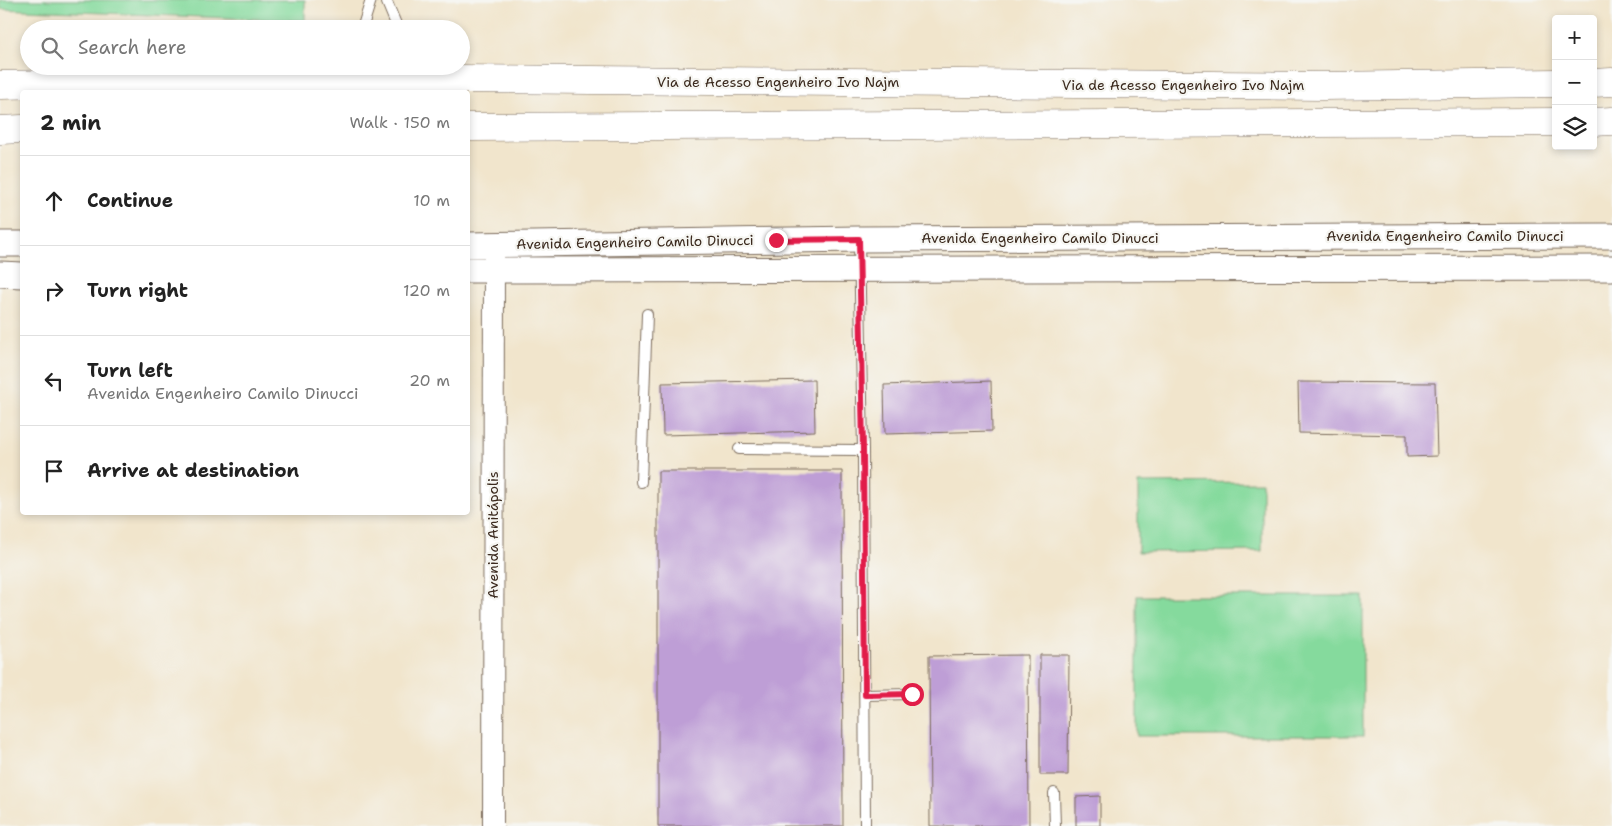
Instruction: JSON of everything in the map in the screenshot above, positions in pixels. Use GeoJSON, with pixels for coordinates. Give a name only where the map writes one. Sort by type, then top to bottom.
{"type":"FeatureCollection","features":[{"type":"Feature","properties":{"kind":"main road","name":"Via de Acesso Engenheiro Ivo Najm"},"geometry":{"type":"LineString","coordinates":[[470,74],[1314,86],[1552,83]]}},
{"type":"Feature","properties":{"kind":"main road","name":"Via de Acesso Engenheiro Ivo Najm"},"geometry":{"type":"LineString","coordinates":[[0,85],[267,75]]}},
{"type":"Feature","properties":{"kind":"main road"},"geometry":{"type":"LineString","coordinates":[[1597,83],[1612,82]]}},
{"type":"Feature","properties":{"kind":"main road"},"geometry":{"type":"LineString","coordinates":[[470,127],[1552,122]]}},
{"type":"Feature","properties":{"kind":"main road"},"geometry":{"type":"LineString","coordinates":[[1597,122],[1612,122]]}},
{"type":"Feature","properties":{"kind":"main road"},"geometry":{"type":"LineString","coordinates":[[0,130],[20,129]]}},
{"type":"Feature","properties":{"kind":"street","name":"Avenida Engenheiro Camilo Dinucci"},"geometry":{"type":"LineString","coordinates":[[470,245],[859,239],[1612,236]]}},
{"type":"Feature","properties":{"kind":"street"},"geometry":{"type":"LineString","coordinates":[[0,244],[20,244]]}},
{"type":"Feature","properties":{"kind":"street","name":"Avenida Anitápolis"},"geometry":{"type":"LineString","coordinates":[[493,826],[494,245]]}},
{"type":"Feature","properties":{"kind":"street","name":"Avenida Engenheiro Camilo Dinucci"},"geometry":{"type":"LineString","coordinates":[[470,270],[1612,268]]}},
{"type":"Feature","properties":{"kind":"street"},"geometry":{"type":"LineString","coordinates":[[0,274],[20,275]]}},
{"type":"Feature","properties":{"kind":"lane"},"geometry":{"type":"LineString","coordinates":[[365,20],[371,0]]}},
{"type":"Feature","properties":{"kind":"lane"},"geometry":{"type":"LineString","coordinates":[[386,0],[394,20]]}},
{"type":"Feature","properties":{"kind":"lane"},"geometry":{"type":"LineString","coordinates":[[859,239],[862,319],[865,826]]}},
{"type":"Feature","properties":{"kind":"lane"},"geometry":{"type":"LineString","coordinates":[[641,482],[647,314]]}},
{"type":"Feature","properties":{"kind":"lane"},"geometry":{"type":"LineString","coordinates":[[739,449],[863,450]]}},
{"type":"Feature","properties":{"kind":"lane"},"geometry":{"type":"LineString","coordinates":[[865,695],[912,694]]}},
{"type":"Feature","properties":{"kind":"lane"},"geometry":{"type":"LineString","coordinates":[[1054,793],[1055,826]]}},
{"type":"Feature","properties":{"kind":"green space"},"geometry":{"type":"Polygon","coordinates":[[[0,0],[305,0],[305,20],[280,20],[0,9],[0,0]]]}},
{"type":"Feature","properties":{"kind":"green space"},"geometry":{"type":"Polygon","coordinates":[[[1262,482],[1262,551],[1138,552],[1138,483],[1262,482]]]}},
{"type":"Feature","properties":{"kind":"green space"},"geometry":{"type":"Polygon","coordinates":[[[1137,596],[1363,596],[1363,736],[1137,736],[1137,596]]]}},
{"type":"Feature","properties":{"kind":"building"},"geometry":{"type":"Polygon","coordinates":[[[814,380],[815,431],[663,435],[662,383],[814,380]]]}},
{"type":"Feature","properties":{"kind":"building"},"geometry":{"type":"Polygon","coordinates":[[[991,381],[992,431],[885,434],[884,385],[991,381]]]}},
{"type":"Feature","properties":{"kind":"building"},"geometry":{"type":"Polygon","coordinates":[[[1298,382],[1435,383],[1437,456],[1407,457],[1407,435],[1299,433],[1298,382]]]}},
{"type":"Feature","properties":{"kind":"building"},"geometry":{"type":"Polygon","coordinates":[[[658,471],[842,471],[843,826],[658,826],[658,471]]]}},
{"type":"Feature","properties":{"kind":"building"},"geometry":{"type":"Polygon","coordinates":[[[1028,655],[1029,826],[930,826],[929,656],[1028,655]]]}},
{"type":"Feature","properties":{"kind":"building"},"geometry":{"type":"Polygon","coordinates":[[[1040,655],[1069,655],[1068,775],[1040,775],[1040,655]]]}},
{"type":"Feature","properties":{"kind":"building"},"geometry":{"type":"Polygon","coordinates":[[[1100,796],[1100,826],[1076,826],[1076,797],[1100,796]]]}},
{"type":"Feature","properties":{"kind":"route"},"geometry":{"type":"LineString","coordinates":[[776,240],[859,239],[862,319],[865,695],[912,694]]}}]}
